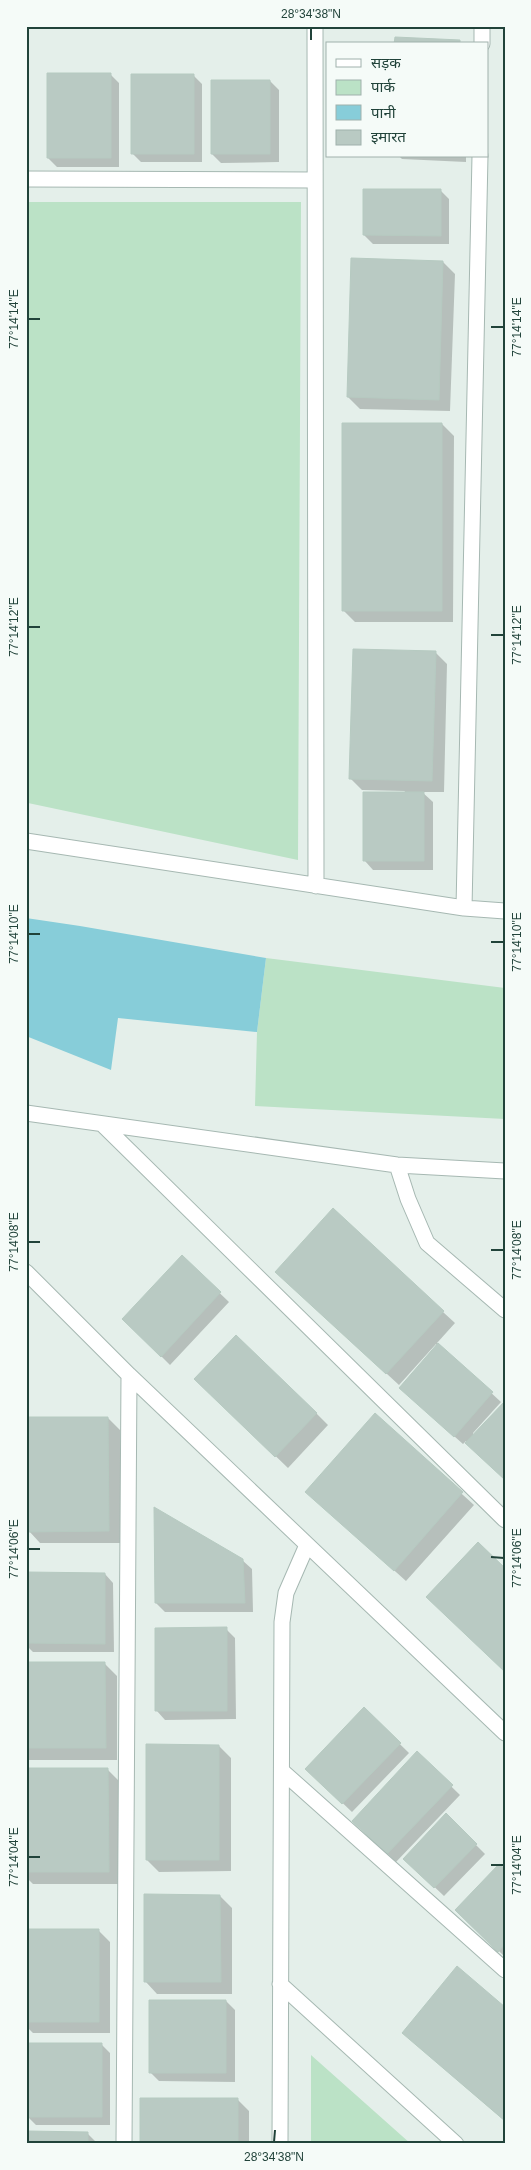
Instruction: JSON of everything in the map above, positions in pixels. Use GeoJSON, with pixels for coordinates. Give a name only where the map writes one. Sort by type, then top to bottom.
{"type":"FeatureCollection","features":[{"type":"Feature","properties":{"kind":"street"},"geometry":{"type":"LineString","coordinates":[[314,26],[316,886]]}},
{"type":"Feature","properties":{"kind":"street"},"geometry":{"type":"LineString","coordinates":[[482,26],[482,42]]}},
{"type":"Feature","properties":{"kind":"street"},"geometry":{"type":"LineString","coordinates":[[464,908],[480,158]]}},
{"type":"Feature","properties":{"kind":"street"},"geometry":{"type":"LineString","coordinates":[[26,179],[315,180]]}},
{"type":"Feature","properties":{"kind":"street"},"geometry":{"type":"LineString","coordinates":[[26,841],[464,908],[505,911]]}},
{"type":"Feature","properties":{"kind":"street"},"geometry":{"type":"LineString","coordinates":[[26,1113],[398,1165],[505,1171]]}},
{"type":"Feature","properties":{"kind":"street"},"geometry":{"type":"LineString","coordinates":[[102,1124],[505,1520]]}},
{"type":"Feature","properties":{"kind":"street"},"geometry":{"type":"LineString","coordinates":[[398,1165],[408,1199],[428,1243],[505,1310]]}},
{"type":"Feature","properties":{"kind":"street"},"geometry":{"type":"LineString","coordinates":[[26,1272],[128,1375],[505,1733]]}},
{"type":"Feature","properties":{"kind":"street"},"geometry":{"type":"LineString","coordinates":[[124,2144],[128,1375]]}},
{"type":"Feature","properties":{"kind":"street"},"geometry":{"type":"LineString","coordinates":[[280,2144],[284,1606],[286,1593],[307,1545]]}},
{"type":"Feature","properties":{"kind":"street"},"geometry":{"type":"LineString","coordinates":[[282,1771],[505,1970]]}},
{"type":"Feature","properties":{"kind":"street"},"geometry":{"type":"LineString","coordinates":[[280,1984],[456,2144]]}},
{"type":"Feature","properties":{"kind":"green space"},"geometry":{"type":"Polygon","coordinates":[[[26,202],[301,202],[298,860],[28,803],[26,202]]]}},
{"type":"Feature","properties":{"kind":"green space"},"geometry":{"type":"Polygon","coordinates":[[[266,958],[505,988],[505,1119],[255,1106],[257,1032],[266,958]]]}},
{"type":"Feature","properties":{"kind":"green space"},"geometry":{"type":"Polygon","coordinates":[[[311,2055],[411,2144],[311,2144],[311,2055]]]}},
{"type":"Feature","properties":{"kind":"water"},"geometry":{"type":"Polygon","coordinates":[[[26,918],[266,958],[257,1032],[118,1018],[111,1070],[26,1036],[26,918]]]}},
{"type":"Feature","properties":{"kind":"building"},"geometry":{"type":"Polygon","coordinates":[[[395,37],[460,40],[460,42],[394,42],[395,37]]]}},
{"type":"Feature","properties":{"kind":"building"},"geometry":{"type":"Polygon","coordinates":[[[47,73],[111,73],[111,158],[47,158],[47,73]]]}},
{"type":"Feature","properties":{"kind":"building"},"geometry":{"type":"Polygon","coordinates":[[[131,74],[194,74],[194,154],[131,154],[131,74]]]}},
{"type":"Feature","properties":{"kind":"building"},"geometry":{"type":"Polygon","coordinates":[[[211,80],[270,80],[270,154],[211,154],[211,80]]]}},
{"type":"Feature","properties":{"kind":"building"},"geometry":{"type":"Polygon","coordinates":[[[363,189],[441,189],[441,236],[363,235],[363,189]]]}},
{"type":"Feature","properties":{"kind":"building"},"geometry":{"type":"Polygon","coordinates":[[[351,258],[443,261],[439,400],[347,397],[351,258]]]}},
{"type":"Feature","properties":{"kind":"building"},"geometry":{"type":"Polygon","coordinates":[[[342,423],[442,423],[442,611],[342,611],[342,423]]]}},
{"type":"Feature","properties":{"kind":"building"},"geometry":{"type":"Polygon","coordinates":[[[353,649],[436,651],[432,781],[349,779],[353,649]]]}},
{"type":"Feature","properties":{"kind":"building"},"geometry":{"type":"Polygon","coordinates":[[[363,792],[424,792],[424,861],[363,861],[363,792]]]}},
{"type":"Feature","properties":{"kind":"building"},"geometry":{"type":"Polygon","coordinates":[[[333,1208],[444,1311],[386,1374],[275,1272],[333,1208]]]}},
{"type":"Feature","properties":{"kind":"building"},"geometry":{"type":"Polygon","coordinates":[[[182,1255],[221,1292],[161,1357],[122,1319],[182,1255]]]}},
{"type":"Feature","properties":{"kind":"building"},"geometry":{"type":"Polygon","coordinates":[[[236,1335],[317,1413],[275,1457],[194,1379],[236,1335]]]}},
{"type":"Feature","properties":{"kind":"building"},"geometry":{"type":"Polygon","coordinates":[[[438,1343],[493,1392],[454,1437],[399,1388],[438,1343]]]}},
{"type":"Feature","properties":{"kind":"building"},"geometry":{"type":"Polygon","coordinates":[[[505,1401],[505,1480],[465,1443],[505,1401]]]}},
{"type":"Feature","properties":{"kind":"building"},"geometry":{"type":"Polygon","coordinates":[[[375,1413],[463,1492],[394,1571],[305,1492],[375,1413]]]}},
{"type":"Feature","properties":{"kind":"building"},"geometry":{"type":"Polygon","coordinates":[[[27,1417],[108,1417],[109,1531],[27,1532],[27,1417]]]}},
{"type":"Feature","properties":{"kind":"building"},"geometry":{"type":"Polygon","coordinates":[[[154,1507],[243,1559],[245,1603],[155,1603],[154,1507]]]}},
{"type":"Feature","properties":{"kind":"building"},"geometry":{"type":"Polygon","coordinates":[[[478,1542],[505,1568],[505,1672],[426,1597],[478,1542]]]}},
{"type":"Feature","properties":{"kind":"building"},"geometry":{"type":"Polygon","coordinates":[[[26,1572],[105,1573],[105,1644],[26,1643],[26,1572]]]}},
{"type":"Feature","properties":{"kind":"building"},"geometry":{"type":"Polygon","coordinates":[[[227,1627],[227,1711],[155,1711],[155,1628],[227,1627]]]}},
{"type":"Feature","properties":{"kind":"building"},"geometry":{"type":"Polygon","coordinates":[[[26,1662],[105,1662],[106,1748],[26,1748],[26,1662]]]}},
{"type":"Feature","properties":{"kind":"building"},"geometry":{"type":"Polygon","coordinates":[[[364,1707],[401,1743],[342,1804],[305,1769],[364,1707]]]}},
{"type":"Feature","properties":{"kind":"building"},"geometry":{"type":"Polygon","coordinates":[[[146,1744],[219,1745],[219,1860],[146,1860],[146,1744]]]}},
{"type":"Feature","properties":{"kind":"building"},"geometry":{"type":"Polygon","coordinates":[[[417,1751],[453,1785],[387,1854],[352,1821],[417,1751]]]}},
{"type":"Feature","properties":{"kind":"building"},"geometry":{"type":"Polygon","coordinates":[[[26,1768],[108,1768],[109,1872],[26,1872],[26,1768]]]}},
{"type":"Feature","properties":{"kind":"building"},"geometry":{"type":"Polygon","coordinates":[[[446,1813],[477,1844],[434,1888],[403,1859],[446,1813]]]}},
{"type":"Feature","properties":{"kind":"building"},"geometry":{"type":"Polygon","coordinates":[[[499,1864],[505,1869],[505,1944],[498,1952],[455,1910],[499,1864]]]}},
{"type":"Feature","properties":{"kind":"building"},"geometry":{"type":"Polygon","coordinates":[[[144,1894],[220,1895],[221,1982],[144,1982],[144,1894]]]}},
{"type":"Feature","properties":{"kind":"building"},"geometry":{"type":"Polygon","coordinates":[[[26,1929],[99,1929],[99,2022],[26,2022],[26,1929]]]}},
{"type":"Feature","properties":{"kind":"building"},"geometry":{"type":"Polygon","coordinates":[[[457,1966],[505,2007],[505,2121],[402,2033],[457,1966]]]}},
{"type":"Feature","properties":{"kind":"building"},"geometry":{"type":"Polygon","coordinates":[[[149,2000],[226,2000],[226,2073],[149,2073],[149,2000]]]}},
{"type":"Feature","properties":{"kind":"building"},"geometry":{"type":"Polygon","coordinates":[[[26,2043],[102,2043],[102,2117],[26,2117],[26,2043]]]}},
{"type":"Feature","properties":{"kind":"building"},"geometry":{"type":"Polygon","coordinates":[[[140,2098],[238,2098],[238,2144],[140,2144],[140,2098]]]}},
{"type":"Feature","properties":{"kind":"building"},"geometry":{"type":"Polygon","coordinates":[[[26,2131],[88,2132],[88,2144],[26,2144],[26,2131]]]}}]}
